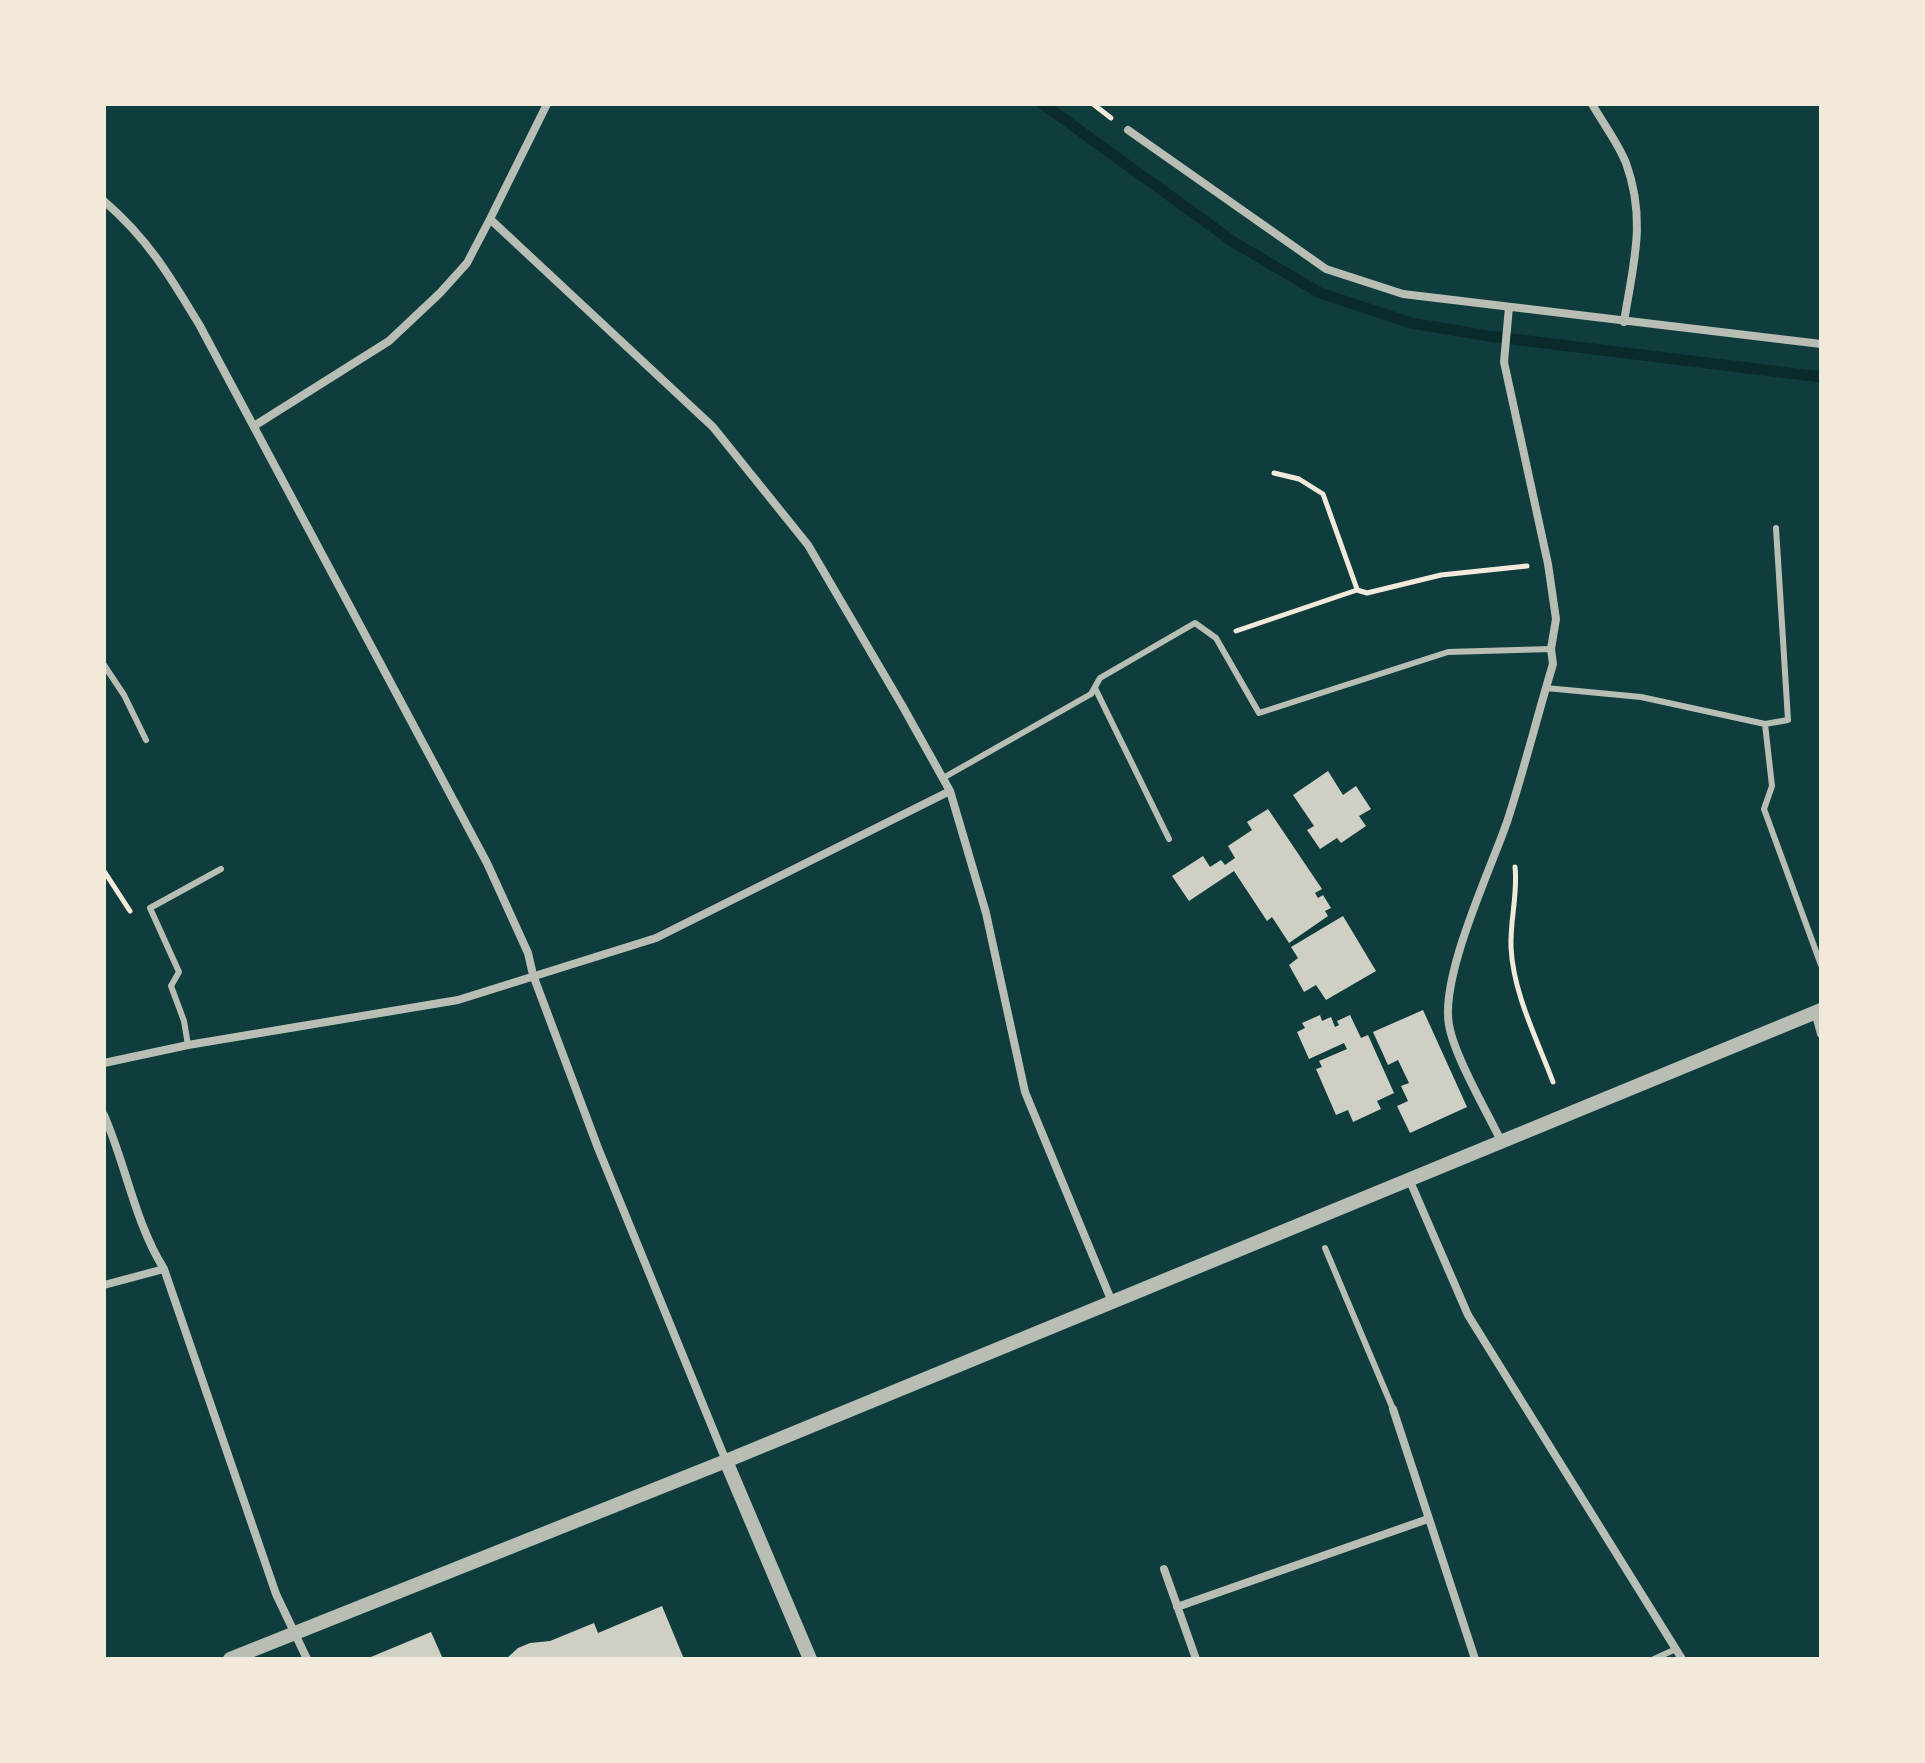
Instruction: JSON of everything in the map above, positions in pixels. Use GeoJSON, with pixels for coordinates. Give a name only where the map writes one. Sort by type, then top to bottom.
{"type":"FeatureCollection","features":[{"type":"Feature","properties":{"kind":"street"},"geometry":{"type":"LineString","coordinates":[[254,426],[389,341],[440,293],[467,263],[547,104]]}},
{"type":"Feature","properties":{"kind":"street"},"geometry":{"type":"LineString","coordinates":[[1592,104],[1625,161],[1635,196],[1639,227],[1624,322]]}},
{"type":"Feature","properties":{"kind":"street"},"geometry":{"type":"LineString","coordinates":[[1128,130],[1326,269],[1403,294],[1508,311],[1821,344]]}},
{"type":"Feature","properties":{"kind":"street"},"geometry":{"type":"LineString","coordinates":[[104,201],[135,228],[166,270],[254,426],[487,863],[528,953],[533,975],[598,1148],[810,1659]]}},
{"type":"Feature","properties":{"kind":"street"},"geometry":{"type":"LineString","coordinates":[[490,219],[723,438],[808,545],[943,778],[950,791],[986,913],[1025,1092],[1112,1302]]}},
{"type":"Feature","properties":{"kind":"street"},"geometry":{"type":"LineString","coordinates":[[1501,1141],[1456,1046],[1449,1025],[1448,1003],[1457,959],[1507,821],[1553,664],[1551,649],[1556,619],[1548,564],[1504,362],[1508,311]]}},
{"type":"Feature","properties":{"kind":"street"},"geometry":{"type":"LineString","coordinates":[[104,1063],[188,1045],[458,1000],[656,938],[950,791]]}},
{"type":"Feature","properties":{"kind":"street"},"geometry":{"type":"LineString","coordinates":[[230,1659],[726,1461],[1818,1011],[1821,1034]]}},
{"type":"Feature","properties":{"kind":"street"},"geometry":{"type":"LineString","coordinates":[[104,1115],[152,1249],[164,1269],[276,1594],[307,1659]]}},
{"type":"Feature","properties":{"kind":"street"},"geometry":{"type":"LineString","coordinates":[[1409,1179],[1468,1315],[1682,1659]]}},
{"type":"Feature","properties":{"kind":"street"},"geometry":{"type":"LineString","coordinates":[[104,1285],[164,1269]]}},
{"type":"Feature","properties":{"kind":"street"},"geometry":{"type":"LineString","coordinates":[[1393,1409],[1475,1659]]}},
{"type":"Feature","properties":{"kind":"street"},"geometry":{"type":"LineString","coordinates":[[1177,1607],[1428,1519]]}},
{"type":"Feature","properties":{"kind":"street"},"geometry":{"type":"LineString","coordinates":[[1164,1569],[1196,1659]]}},
{"type":"Feature","properties":{"kind":"lane"},"geometry":{"type":"LineString","coordinates":[[1546,688],[1641,697],[1765,724],[1788,720],[1776,528]]}},
{"type":"Feature","properties":{"kind":"lane"},"geometry":{"type":"LineString","coordinates":[[943,778],[1091,694],[1100,678],[1195,623],[1216,638],[1259,713],[1448,652],[1551,649]]}},
{"type":"Feature","properties":{"kind":"lane"},"geometry":{"type":"LineString","coordinates":[[104,665],[124,695],[146,740]]}},
{"type":"Feature","properties":{"kind":"lane"},"geometry":{"type":"LineString","coordinates":[[1094,688],[1169,839]]}},
{"type":"Feature","properties":{"kind":"lane"},"geometry":{"type":"LineString","coordinates":[[1765,724],[1772,786],[1764,809],[1821,965]]}},
{"type":"Feature","properties":{"kind":"lane"},"geometry":{"type":"LineString","coordinates":[[188,1045],[184,1021],[171,986],[179,972],[150,908],[221,869]]}},
{"type":"Feature","properties":{"kind":"lane"},"geometry":{"type":"LineString","coordinates":[[1325,1248],[1393,1409]]}},
{"type":"Feature","properties":{"kind":"lane"},"geometry":{"type":"LineString","coordinates":[[1654,1659],[1676,1649]]}},
{"type":"Feature","properties":{"kind":"path"},"geometry":{"type":"LineString","coordinates":[[1274,473],[1299,479],[1323,494],[1357,590]]}},
{"type":"Feature","properties":{"kind":"path"},"geometry":{"type":"LineString","coordinates":[[1216,638],[1357,590],[1367,593],[1441,575],[1548,564]]}},
{"type":"Feature","properties":{"kind":"path"},"geometry":{"type":"LineString","coordinates":[[1515,865],[1517,881],[1511,947],[1515,982],[1553,1082]]}},
{"type":"Feature","properties":{"kind":"building"},"geometry":{"type":"Polygon","coordinates":[[[1328,771],[1343,795],[1356,786],[1371,809],[1359,816],[1366,826],[1341,843],[1337,838],[1320,849],[1307,830],[1314,826],[1293,795],[1328,771]]]}},
{"type":"Feature","properties":{"kind":"building"},"geometry":{"type":"Polygon","coordinates":[[[1268,809],[1322,889],[1315,893],[1318,898],[1323,895],[1331,908],[1325,911],[1328,916],[1289,943],[1272,917],[1267,921],[1234,871],[1189,901],[1172,876],[1203,856],[1210,867],[1221,860],[1225,865],[1235,858],[1228,846],[1252,830],[1247,822],[1268,809]]]}},
{"type":"Feature","properties":{"kind":"building"},"geometry":{"type":"Polygon","coordinates":[[[1343,916],[1376,971],[1326,1000],[1316,985],[1304,992],[1289,965],[1298,958],[1291,947],[1343,916]]]}},
{"type":"Feature","properties":{"kind":"building"},"geometry":{"type":"Polygon","coordinates":[[[1423,1010],[1467,1107],[1410,1133],[1397,1106],[1408,1101],[1401,1086],[1409,1083],[1398,1060],[1388,1065],[1373,1032],[1423,1010]]]}},
{"type":"Feature","properties":{"kind":"building"},"geometry":{"type":"Polygon","coordinates":[[[1320,1015],[1322,1021],[1331,1017],[1335,1027],[1339,1025],[1337,1021],[1350,1015],[1361,1038],[1368,1035],[1394,1093],[1377,1101],[1381,1109],[1353,1122],[1348,1110],[1336,1115],[1316,1069],[1322,1067],[1319,1061],[1347,1049],[1344,1043],[1309,1059],[1297,1032],[1305,1028],[1302,1023],[1320,1015]]]}},
{"type":"Feature","properties":{"kind":"building"},"geometry":{"type":"Polygon","coordinates":[[[662,1606],[684,1659],[506,1659],[518,1648],[530,1643],[550,1641],[594,1623],[598,1633],[662,1606]]]}},
{"type":"Feature","properties":{"kind":"building"},"geometry":{"type":"Polygon","coordinates":[[[431,1632],[443,1659],[366,1659],[431,1632]]]}},
{"type":"Feature","properties":{"kind":"waterway"},"geometry":{"type":"LineString","coordinates":[[1043,104],[1235,243],[1320,293],[1411,323],[1488,336],[1821,377]]}}]}
